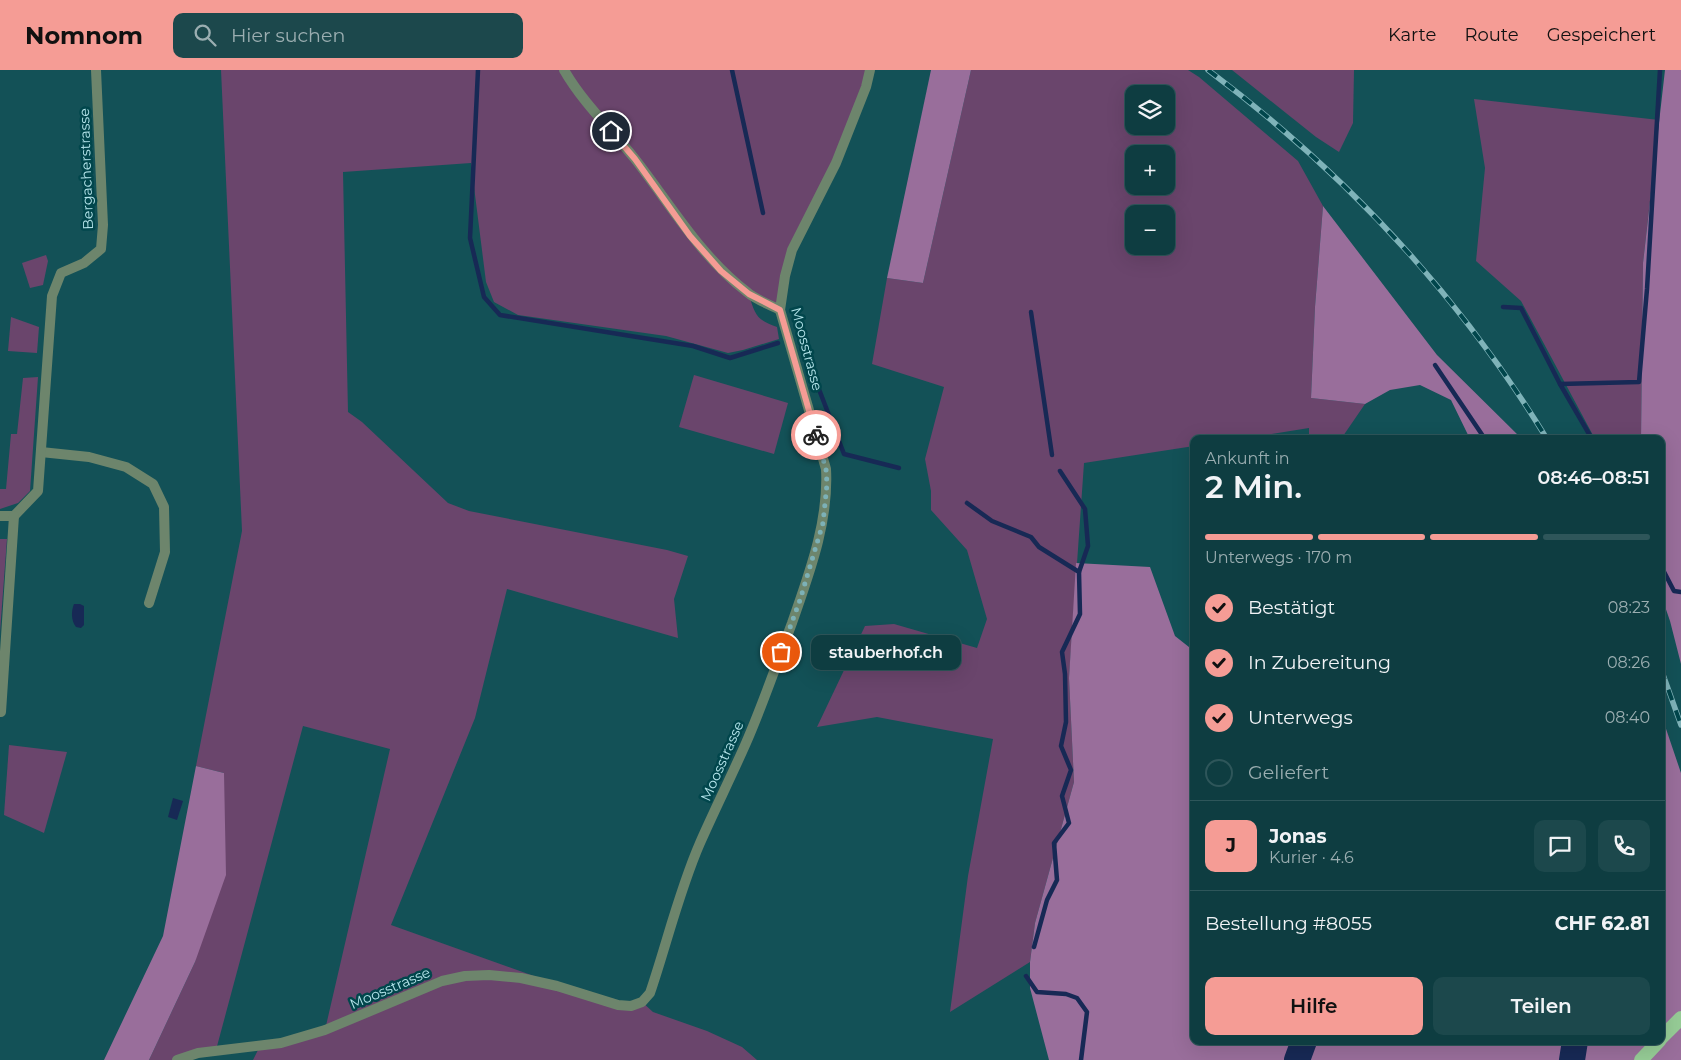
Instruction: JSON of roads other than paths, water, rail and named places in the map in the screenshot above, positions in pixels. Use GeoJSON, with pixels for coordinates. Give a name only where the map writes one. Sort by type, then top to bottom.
{"type":"FeatureCollection","features":[{"type":"Feature","properties":{"kind":"highway"},"geometry":{"type":"LineString","coordinates":[[1665,1034],[1681,1018]]}},
{"type":"Feature","properties":{"kind":"highway"},"geometry":{"type":"LineString","coordinates":[[1641,1060],[1655,1045]]}},
{"type":"Feature","properties":{"kind":"street","name":"Bergacherstrasse"},"geometry":{"type":"LineString","coordinates":[[14,516],[38,492],[52,296],[61,273],[84,263],[101,249],[104,225],[96,70]]}},
{"type":"Feature","properties":{"kind":"street"},"geometry":{"type":"LineString","coordinates":[[564,70],[575,88],[635,159],[690,236],[721,271],[749,294],[780,310]]}},
{"type":"Feature","properties":{"kind":"street","name":"Moosstrasse"},"geometry":{"type":"LineString","coordinates":[[177,1060],[198,1052],[281,1043],[325,1030],[442,980],[465,976],[489,975],[522,978],[557,986],[618,1005],[631,1006],[642,1002],[650,993],[687,875],[762,704],[800,600],[823,523],[827,484],[826,469],[780,310],[785,276],[792,250],[836,164],[866,87],[870,70]]}},
{"type":"Feature","properties":{"kind":"street"},"geometry":{"type":"LineString","coordinates":[[41,452],[90,457],[126,467],[153,484],[164,507],[165,552],[149,603]]}},
{"type":"Feature","properties":{"kind":"street"},"geometry":{"type":"LineString","coordinates":[[0,516],[14,516],[1,712]]}},
{"type":"Feature","properties":{"kind":"water"},"geometry":{"type":"Polygon","coordinates":[[[74,604],[84,606],[84,625],[81,628],[76,627],[72,619],[74,604]]]}},
{"type":"Feature","properties":{"kind":"water"},"geometry":{"type":"Polygon","coordinates":[[[173,798],[183,801],[177,820],[168,817],[173,798]]]}},
{"type":"Feature","properties":{"kind":"waterway"},"geometry":{"type":"LineString","coordinates":[[478,70],[470,238],[484,297],[500,315],[693,346],[730,358],[778,343]]}},
{"type":"Feature","properties":{"kind":"waterway"},"geometry":{"type":"LineString","coordinates":[[732,70],[763,213]]}},
{"type":"Feature","properties":{"kind":"waterway"},"geometry":{"type":"LineString","coordinates":[[1560,384],[1639,382],[1647,289],[1660,70]]}},
{"type":"Feature","properties":{"kind":"waterway"},"geometry":{"type":"LineString","coordinates":[[1503,307],[1521,308],[1560,384],[1590,435]]}},
{"type":"Feature","properties":{"kind":"waterway"},"geometry":{"type":"LineString","coordinates":[[1031,312],[1052,455]]}},
{"type":"Feature","properties":{"kind":"waterway"},"geometry":{"type":"LineString","coordinates":[[803,348],[844,454],[899,468]]}},
{"type":"Feature","properties":{"kind":"waterway"},"geometry":{"type":"LineString","coordinates":[[1435,365],[1482,435]]}},
{"type":"Feature","properties":{"kind":"waterway"},"geometry":{"type":"LineString","coordinates":[[1060,471],[1085,509],[1088,546],[1079,572]]}},
{"type":"Feature","properties":{"kind":"waterway"},"geometry":{"type":"LineString","coordinates":[[967,503],[992,521],[1031,537],[1039,547],[1079,572],[1080,614],[1062,652],[1065,674],[1066,722],[1061,746],[1071,770],[1062,796],[1069,823],[1054,843],[1057,880],[1047,900],[1034,947]]}},
{"type":"Feature","properties":{"kind":"waterway"},"geometry":{"type":"LineString","coordinates":[[1665,574],[1674,591],[1681,592]]}},
{"type":"Feature","properties":{"kind":"waterway"},"geometry":{"type":"LineString","coordinates":[[1026,976],[1037,992],[1066,994],[1077,998],[1087,1012],[1081,1060]]}},
{"type":"Feature","properties":{"kind":"waterway"},"geometry":{"type":"LineString","coordinates":[[1297,1060],[1303,1045]]}},
{"type":"Feature","properties":{"kind":"waterway"},"geometry":{"type":"LineString","coordinates":[[1572,1060],[1574,1045]]}},
{"type":"Feature","properties":{"kind":"railway"},"geometry":{"type":"LineString","coordinates":[[1208,70],[1306,150],[1395,238],[1476,335],[1513,386],[1544,435]]}},
{"type":"Feature","properties":{"kind":"railway"},"geometry":{"type":"LineString","coordinates":[[1665,680],[1681,725]]}},
{"type":"Feature","properties":{"kind":"place","name":"stauberhof.ch"},"geometry":{"type":"Point","coordinates":[781,652]}}]}
